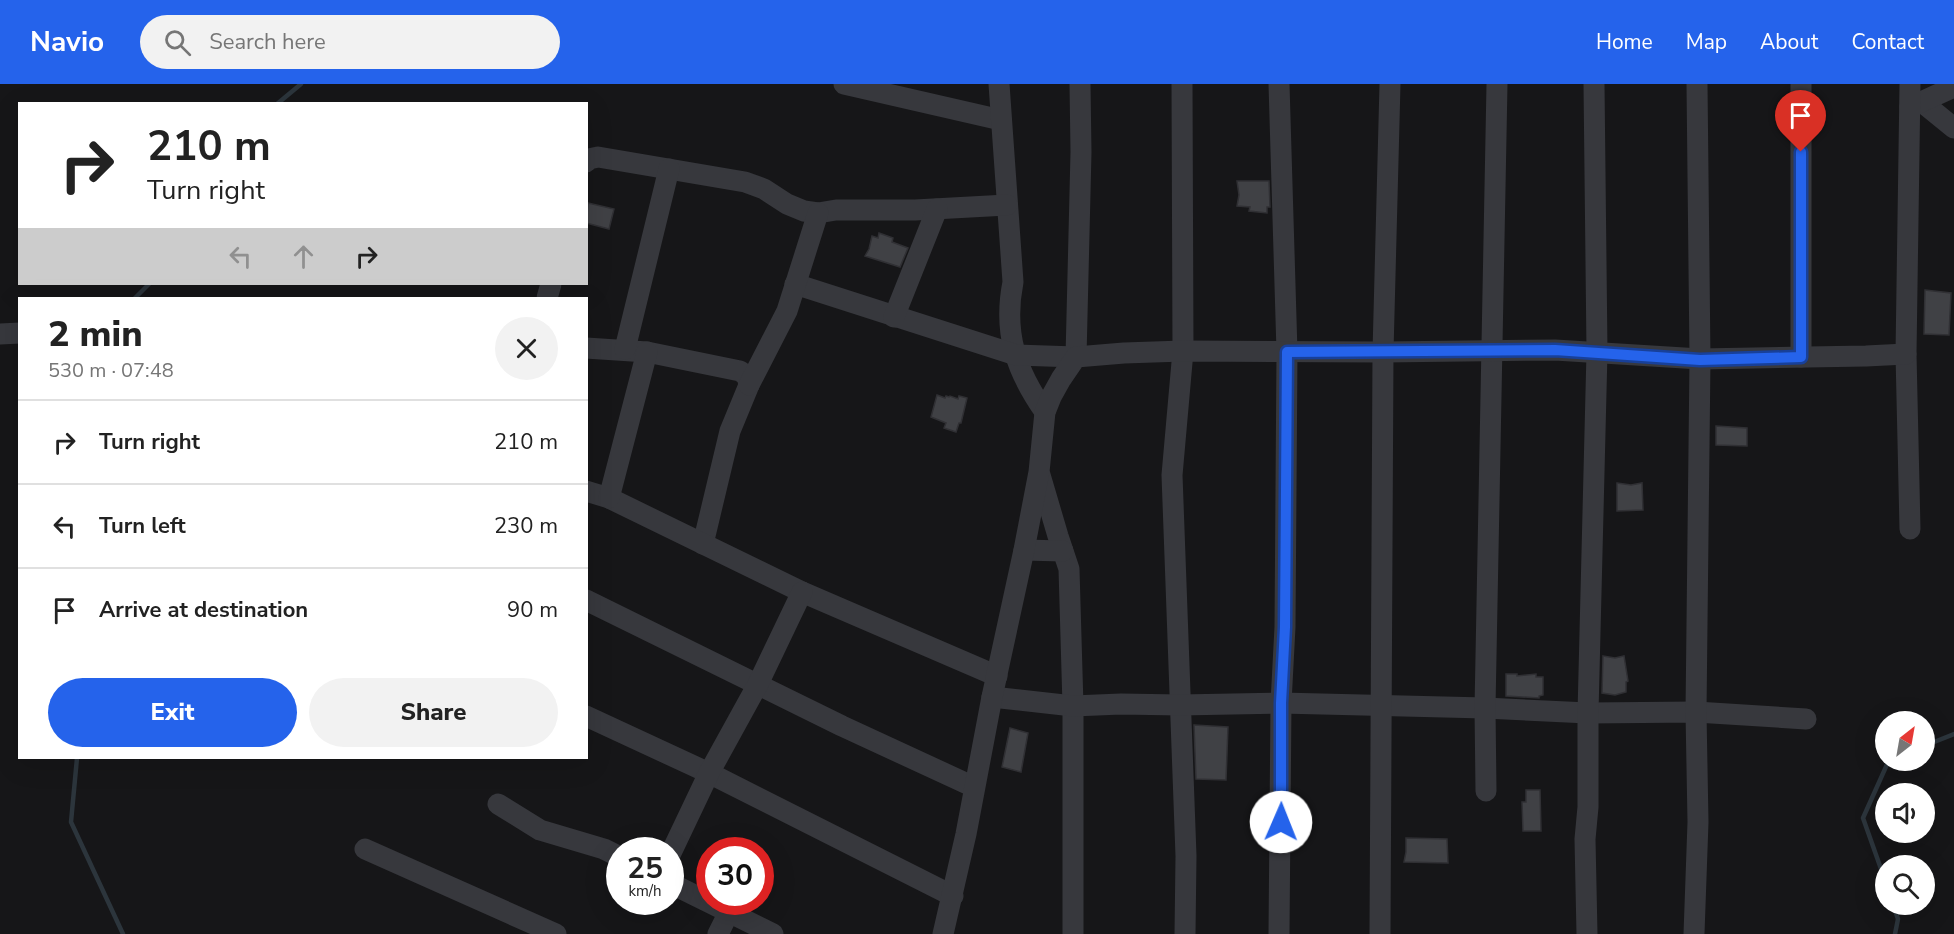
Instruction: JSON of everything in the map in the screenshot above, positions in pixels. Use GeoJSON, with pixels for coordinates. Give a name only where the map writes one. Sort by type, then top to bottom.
{"type":"FeatureCollection","features":[{"type":"Feature","properties":{"kind":"street"},"geometry":{"type":"LineString","coordinates":[[844,84],[1000,120]]}},
{"type":"Feature","properties":{"kind":"street"},"geometry":{"type":"LineString","coordinates":[[999,84],[1013,282],[1009,320],[1016,355],[1029,390],[1045,412]]}},
{"type":"Feature","properties":{"kind":"street"},"geometry":{"type":"LineString","coordinates":[[943,934],[953,896],[992,696],[1024,550],[1039,472],[1045,412],[1061,379],[1076,357],[1081,152],[1080,84]]}},
{"type":"Feature","properties":{"kind":"street"},"geometry":{"type":"LineString","coordinates":[[1182,84],[1183,351],[1172,475],[1186,856],[1185,934]]}},
{"type":"Feature","properties":{"kind":"street"},"geometry":{"type":"LineString","coordinates":[[1279,84],[1287,352],[1280,934]]}},
{"type":"Feature","properties":{"kind":"street"},"geometry":{"type":"LineString","coordinates":[[1380,934],[1383,352],[1390,84]]}},
{"type":"Feature","properties":{"kind":"street"},"geometry":{"type":"LineString","coordinates":[[1486,791],[1485,708],[1497,84]]}},
{"type":"Feature","properties":{"kind":"street"},"geometry":{"type":"LineString","coordinates":[[1587,934],[1585,839],[1588,807],[1596,352],[1594,84]]}},
{"type":"Feature","properties":{"kind":"street"},"geometry":{"type":"LineString","coordinates":[[1694,934],[1698,822],[1696,712],[1700,360],[1697,84]]}},
{"type":"Feature","properties":{"kind":"street"},"geometry":{"type":"LineString","coordinates":[[1801,84],[1801,357]]}},
{"type":"Feature","properties":{"kind":"street"},"geometry":{"type":"LineString","coordinates":[[1910,84],[1916,105],[1905,309],[1910,529]]}},
{"type":"Feature","properties":{"kind":"street"},"geometry":{"type":"LineString","coordinates":[[1916,105],[1954,87]]}},
{"type":"Feature","properties":{"kind":"street"},"geometry":{"type":"LineString","coordinates":[[1916,105],[1954,128]]}},
{"type":"Feature","properties":{"kind":"street"},"geometry":{"type":"LineString","coordinates":[[588,160],[598,157],[745,182],[764,189],[787,204],[804,211],[818,213],[836,210],[937,209],[1007,205]]}},
{"type":"Feature","properties":{"kind":"street"},"geometry":{"type":"LineString","coordinates":[[625,350],[669,169]]}},
{"type":"Feature","properties":{"kind":"street"},"geometry":{"type":"LineString","coordinates":[[894,317],[937,209]]}},
{"type":"Feature","properties":{"kind":"street"},"geometry":{"type":"LineString","coordinates":[[703,544],[730,431],[749,385],[787,310],[818,213]]}},
{"type":"Feature","properties":{"kind":"street"},"geometry":{"type":"LineString","coordinates":[[795,284],[1016,355],[1076,357],[1183,351],[1555,350],[1700,360],[1906,354]]}},
{"type":"Feature","properties":{"kind":"street"},"geometry":{"type":"LineString","coordinates":[[0,334],[18,333]]}},
{"type":"Feature","properties":{"kind":"street"},"geometry":{"type":"LineString","coordinates":[[588,348],[647,352],[740,371],[747,376],[749,385]]}},
{"type":"Feature","properties":{"kind":"street"},"geometry":{"type":"LineString","coordinates":[[609,498],[647,352]]}},
{"type":"Feature","properties":{"kind":"street"},"geometry":{"type":"LineString","coordinates":[[1039,472],[1069,569],[1073,706],[1073,934]]}},
{"type":"Feature","properties":{"kind":"street"},"geometry":{"type":"LineString","coordinates":[[588,492],[609,498],[802,592],[997,676]]}},
{"type":"Feature","properties":{"kind":"street"},"geometry":{"type":"LineString","coordinates":[[1024,550],[1063,551]]}},
{"type":"Feature","properties":{"kind":"street"},"geometry":{"type":"LineString","coordinates":[[679,837],[709,773],[758,684],[802,592]]}},
{"type":"Feature","properties":{"kind":"street"},"geometry":{"type":"LineString","coordinates":[[588,601],[974,787]]}},
{"type":"Feature","properties":{"kind":"street"},"geometry":{"type":"LineString","coordinates":[[992,696],[1073,706],[1281,703],[1588,713],[1696,712],[1806,718]]}},
{"type":"Feature","properties":{"kind":"street"},"geometry":{"type":"LineString","coordinates":[[588,717],[709,773],[953,896]]}},
{"type":"Feature","properties":{"kind":"street"},"geometry":{"type":"LineString","coordinates":[[498,804],[540,830],[606,850]]}},
{"type":"Feature","properties":{"kind":"street"},"geometry":{"type":"LineString","coordinates":[[365,849],[556,934]]}},
{"type":"Feature","properties":{"kind":"street"},"geometry":{"type":"LineString","coordinates":[[718,934],[728,915]]}},
{"type":"Feature","properties":{"kind":"street"},"geometry":{"type":"LineString","coordinates":[[735,915],[773,934]]}},
{"type":"Feature","properties":{"kind":"building"},"geometry":{"type":"Polygon","coordinates":[[[1237,181],[1269,181],[1270,207],[1267,207],[1267,213],[1249,211],[1250,207],[1237,206],[1239,195],[1237,181]]]}},
{"type":"Feature","properties":{"kind":"building"},"geometry":{"type":"Polygon","coordinates":[[[588,203],[614,209],[609,229],[588,224],[588,203]]]}},
{"type":"Feature","properties":{"kind":"building"},"geometry":{"type":"Polygon","coordinates":[[[879,233],[893,238],[892,242],[908,248],[900,267],[865,256],[872,236],[878,238],[879,233]]]}},
{"type":"Feature","properties":{"kind":"building"},"geometry":{"type":"Polygon","coordinates":[[[1925,290],[1951,293],[1949,335],[1924,334],[1925,290]]]}},
{"type":"Feature","properties":{"kind":"building"},"geometry":{"type":"Polygon","coordinates":[[[937,395],[945,398],[950,396],[958,399],[959,396],[967,398],[961,423],[956,432],[944,428],[946,423],[931,417],[937,395]]]}},
{"type":"Feature","properties":{"kind":"building"},"geometry":{"type":"Polygon","coordinates":[[[1716,426],[1747,428],[1747,446],[1716,445],[1716,426]]]}},
{"type":"Feature","properties":{"kind":"building"},"geometry":{"type":"Polygon","coordinates":[[[1617,483],[1631,485],[1642,483],[1643,510],[1617,511],[1617,483]]]}},
{"type":"Feature","properties":{"kind":"building"},"geometry":{"type":"Polygon","coordinates":[[[1603,656],[1615,658],[1624,656],[1628,681],[1626,692],[1615,695],[1602,693],[1603,656]]]}},
{"type":"Feature","properties":{"kind":"building"},"geometry":{"type":"Polygon","coordinates":[[[1506,674],[1517,674],[1517,676],[1536,674],[1536,677],[1543,677],[1543,695],[1539,698],[1506,696],[1506,674]]]}},
{"type":"Feature","properties":{"kind":"building"},"geometry":{"type":"Polygon","coordinates":[[[1194,725],[1228,727],[1226,780],[1196,779],[1194,725]]]}},
{"type":"Feature","properties":{"kind":"building"},"geometry":{"type":"Polygon","coordinates":[[[1010,728],[1028,733],[1021,772],[1002,767],[1010,728]]]}},
{"type":"Feature","properties":{"kind":"building"},"geometry":{"type":"Polygon","coordinates":[[[1526,790],[1540,790],[1541,831],[1523,831],[1522,802],[1526,802],[1526,790]]]}},
{"type":"Feature","properties":{"kind":"building"},"geometry":{"type":"Polygon","coordinates":[[[1406,838],[1447,839],[1448,863],[1404,862],[1406,838]]]}},
{"type":"Feature","properties":{"kind":"waterway"},"geometry":{"type":"LineString","coordinates":[[279,102],[301,84]]}},
{"type":"Feature","properties":{"kind":"waterway"},"geometry":{"type":"LineString","coordinates":[[136,297],[148,285]]}},
{"type":"Feature","properties":{"kind":"waterway"},"geometry":{"type":"LineString","coordinates":[[1935,742],[1954,734]]}},
{"type":"Feature","properties":{"kind":"waterway"},"geometry":{"type":"LineString","coordinates":[[77,759],[71,822],[123,934]]}},
{"type":"Feature","properties":{"kind":"waterway"},"geometry":{"type":"LineString","coordinates":[[1876,855],[1863,818],[1884,771]]}},
{"type":"Feature","properties":{"kind":"waterway"},"geometry":{"type":"LineString","coordinates":[[1895,934],[1897,915]]}},
{"type":"Feature","properties":{"kind":"route"},"geometry":{"type":"LineString","coordinates":[[1281,822],[1287,352],[1555,350],[1700,360],[1801,357],[1801,152]]}}]}
